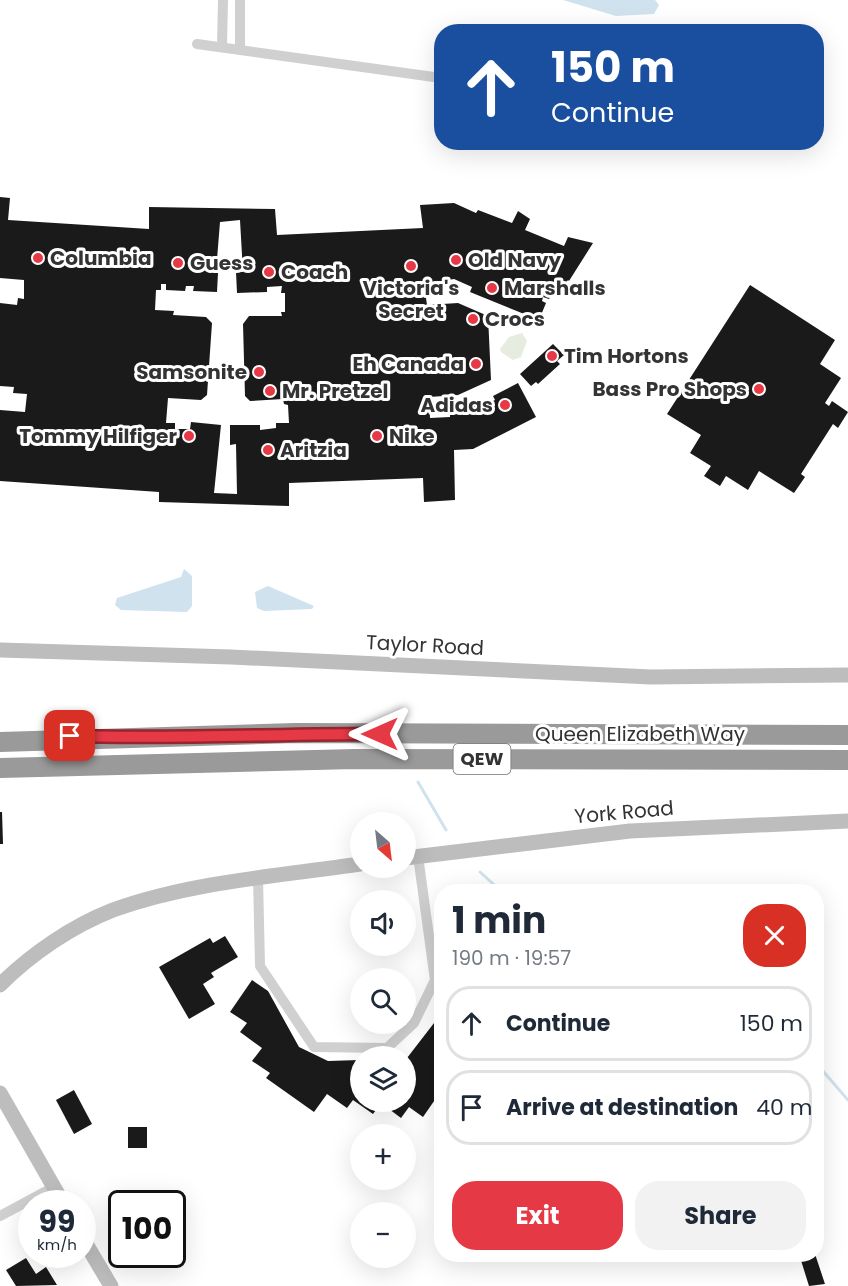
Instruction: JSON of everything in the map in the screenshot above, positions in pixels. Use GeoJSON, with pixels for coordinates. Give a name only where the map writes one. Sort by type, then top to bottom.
{"type":"FeatureCollection","features":[{"type":"Feature","properties":{"kind":"highway","name":"Queen Elizabeth Way"},"geometry":{"type":"LineString","coordinates":[[0,742],[295,733],[848,735]]}},
{"type":"Feature","properties":{"kind":"highway"},"geometry":{"type":"LineString","coordinates":[[0,734],[139,738]]}},
{"type":"Feature","properties":{"kind":"highway","name":"Queen Elizabeth Way"},"geometry":{"type":"LineString","coordinates":[[0,770],[116,764],[356,759],[848,760]]}},
{"type":"Feature","properties":{"kind":"main road","name":"Taylor Road"},"geometry":{"type":"LineString","coordinates":[[0,650],[231,657],[651,677],[848,675]]}},
{"type":"Feature","properties":{"kind":"main road","name":"York Road"},"geometry":{"type":"LineString","coordinates":[[416,857],[630,831],[848,821]]}},
{"type":"Feature","properties":{"kind":"main road"},"geometry":{"type":"LineString","coordinates":[[0,986],[16,969],[56,939],[112,910],[182,891],[350,865]]}},
{"type":"Feature","properties":{"kind":"main road"},"geometry":{"type":"LineString","coordinates":[[0,1093],[56,1190]]}},
{"type":"Feature","properties":{"kind":"main road"},"geometry":{"type":"LineString","coordinates":[[96,1260],[111,1286]]}},
{"type":"Feature","properties":{"kind":"street"},"geometry":{"type":"LineString","coordinates":[[222,47],[223,0]]}},
{"type":"Feature","properties":{"kind":"street"},"geometry":{"type":"LineString","coordinates":[[240,0],[240,49]]}},
{"type":"Feature","properties":{"kind":"street"},"geometry":{"type":"LineString","coordinates":[[197,44],[434,77]]}},
{"type":"Feature","properties":{"kind":"street"},"geometry":{"type":"LineString","coordinates":[[258,878],[260,966],[314,1047],[387,1048],[414,1023],[434,982]]}},
{"type":"Feature","properties":{"kind":"street"},"geometry":{"type":"LineString","coordinates":[[416,878],[434,975]]}},
{"type":"Feature","properties":{"kind":"street"},"geometry":{"type":"LineString","coordinates":[[0,1216],[54,1187]]}},
{"type":"Feature","properties":{"kind":"shaded area"},"geometry":{"type":"Polygon","coordinates":[[[522,333],[527,341],[521,357],[513,360],[500,349],[509,337],[522,333]]]}},
{"type":"Feature","properties":{"kind":"water"},"geometry":{"type":"Polygon","coordinates":[[[563,0],[655,0],[659,5],[654,14],[616,16],[563,0]]]}},
{"type":"Feature","properties":{"kind":"water"},"geometry":{"type":"Polygon","coordinates":[[[184,569],[192,576],[192,606],[187,612],[121,610],[115,605],[117,598],[181,577],[184,569]]]}},
{"type":"Feature","properties":{"kind":"water"},"geometry":{"type":"Polygon","coordinates":[[[268,586],[314,606],[312,609],[264,611],[257,608],[255,592],[268,586]]]}},
{"type":"Feature","properties":{"kind":"building"},"geometry":{"type":"Polygon","coordinates":[[[0,197],[10,198],[8,220],[149,229],[149,207],[275,209],[277,235],[423,228],[420,205],[454,203],[476,213],[478,210],[512,223],[518,211],[530,219],[525,230],[564,246],[568,237],[593,243],[569,281],[562,283],[549,299],[543,297],[542,301],[546,303],[539,320],[470,292],[472,287],[454,279],[424,284],[427,305],[458,303],[488,316],[491,380],[458,395],[429,397],[430,418],[450,417],[450,412],[459,412],[478,403],[480,408],[495,400],[493,396],[518,383],[536,417],[473,449],[454,450],[455,500],[424,502],[423,478],[289,483],[289,506],[159,502],[159,492],[0,481],[0,410],[25,412],[27,394],[13,393],[14,387],[0,386],[0,303],[17,305],[18,298],[24,299],[24,280],[0,278],[0,197]],[[240,220],[220,222],[216,272],[218,273],[217,292],[193,291],[194,286],[186,286],[185,291],[166,290],[166,284],[161,284],[161,290],[156,290],[155,310],[174,311],[173,315],[206,317],[212,323],[207,395],[201,400],[168,398],[166,423],[175,423],[175,429],[190,429],[191,422],[221,425],[214,493],[237,494],[236,444],[230,445],[230,425],[260,425],[260,430],[276,428],[276,423],[289,423],[288,405],[284,404],[283,399],[250,401],[245,396],[243,324],[249,316],[282,316],[281,312],[285,312],[285,293],[281,293],[282,286],[267,287],[267,292],[237,293],[236,272],[243,272],[240,220]]]}},
{"type":"Feature","properties":{"kind":"building","name":"Bass Pro Shops"},"geometry":{"type":"Polygon","coordinates":[[[750,285],[835,340],[820,364],[841,378],[825,403],[829,406],[832,401],[848,412],[838,428],[833,424],[801,474],[805,477],[794,493],[759,471],[748,490],[726,476],[720,486],[704,476],[711,466],[690,453],[701,435],[667,414],[750,285]]]}},
{"type":"Feature","properties":{"kind":"building"},"geometry":{"type":"Polygon","coordinates":[[[553,344],[564,355],[557,361],[560,364],[538,384],[536,382],[531,386],[520,374],[553,344]]]}},
{"type":"Feature","properties":{"kind":"building"},"geometry":{"type":"Polygon","coordinates":[[[0,812],[2,812],[3,844],[0,844],[0,812]]]}},
{"type":"Feature","properties":{"kind":"building"},"geometry":{"type":"Polygon","coordinates":[[[225,936],[238,957],[211,973],[214,977],[203,984],[215,1004],[189,1019],[159,967],[210,938],[213,943],[225,936]]]}},
{"type":"Feature","properties":{"kind":"building"},"geometry":{"type":"Polygon","coordinates":[[[252,980],[268,991],[299,1047],[328,1061],[350,1060],[350,1104],[347,1108],[327,1094],[314,1112],[266,1078],[270,1073],[252,1061],[262,1048],[240,1032],[247,1023],[230,1012],[252,980]]]}},
{"type":"Feature","properties":{"kind":"building"},"geometry":{"type":"Polygon","coordinates":[[[434,1023],[434,1101],[423,1117],[416,1112],[416,1046],[434,1023]]]}},
{"type":"Feature","properties":{"kind":"building"},"geometry":{"type":"Polygon","coordinates":[[[74,1090],[92,1124],[74,1134],[56,1100],[74,1090]]]}},
{"type":"Feature","properties":{"kind":"building"},"geometry":{"type":"Polygon","coordinates":[[[393,1112],[405,1112],[401,1118],[393,1112]]]}},
{"type":"Feature","properties":{"kind":"building"},"geometry":{"type":"Polygon","coordinates":[[[128,1127],[147,1127],[147,1148],[128,1148],[128,1127]]]}},
{"type":"Feature","properties":{"kind":"building"},"geometry":{"type":"Polygon","coordinates":[[[802,1262],[818,1262],[825,1284],[809,1286],[802,1262]]]}},
{"type":"Feature","properties":{"kind":"building"},"geometry":{"type":"Polygon","coordinates":[[[18,1263],[18,1268],[32,1268],[36,1274],[47,1268],[57,1285],[16,1286],[6,1270],[18,1263]]]}},
{"type":"Feature","properties":{"kind":"waterway"},"geometry":{"type":"LineString","coordinates":[[418,782],[446,830]]}},
{"type":"Feature","properties":{"kind":"waterway"},"geometry":{"type":"LineString","coordinates":[[480,872],[493,884]]}},
{"type":"Feature","properties":{"kind":"waterway"},"geometry":{"type":"LineString","coordinates":[[824,1072],[848,1100]]}},
{"type":"Feature","properties":{"kind":"place","name":"Columbia"},"geometry":{"type":"Point","coordinates":[38,258]}},
{"type":"Feature","properties":{"kind":"place","name":"Old Navy"},"geometry":{"type":"Point","coordinates":[456,260]}},
{"type":"Feature","properties":{"kind":"place","name":"Guess"},"geometry":{"type":"Point","coordinates":[178,263]}},
{"type":"Feature","properties":{"kind":"place","name":"Victoria's Secret"},"geometry":{"type":"Point","coordinates":[411,266]}},
{"type":"Feature","properties":{"kind":"place","name":"Coach"},"geometry":{"type":"Point","coordinates":[269,272]}},
{"type":"Feature","properties":{"kind":"place","name":"Marshalls"},"geometry":{"type":"Point","coordinates":[492,288]}},
{"type":"Feature","properties":{"kind":"place","name":"Crocs"},"geometry":{"type":"Point","coordinates":[473,319]}},
{"type":"Feature","properties":{"kind":"place","name":"Tim Hortons"},"geometry":{"type":"Point","coordinates":[552,356]}},
{"type":"Feature","properties":{"kind":"place","name":"Eh Canada"},"geometry":{"type":"Point","coordinates":[476,364]}},
{"type":"Feature","properties":{"kind":"place","name":"Samsonite"},"geometry":{"type":"Point","coordinates":[259,372]}},
{"type":"Feature","properties":{"kind":"place","name":"Bass Pro Shops"},"geometry":{"type":"Point","coordinates":[759,389]}},
{"type":"Feature","properties":{"kind":"place","name":"Mr. Pretzel"},"geometry":{"type":"Point","coordinates":[270,391]}},
{"type":"Feature","properties":{"kind":"place","name":"Adidas"},"geometry":{"type":"Point","coordinates":[505,405]}},
{"type":"Feature","properties":{"kind":"place","name":"Tommy Hilfiger"},"geometry":{"type":"Point","coordinates":[189,436]}},
{"type":"Feature","properties":{"kind":"place","name":"Nike"},"geometry":{"type":"Point","coordinates":[377,436]}},
{"type":"Feature","properties":{"kind":"place","name":"Aritzia"},"geometry":{"type":"Point","coordinates":[268,450]}},
{"type":"Feature","properties":{"kind":"route"},"geometry":{"type":"LineString","coordinates":[[70,736],[139,738],[295,733],[380,734]]}}]}
